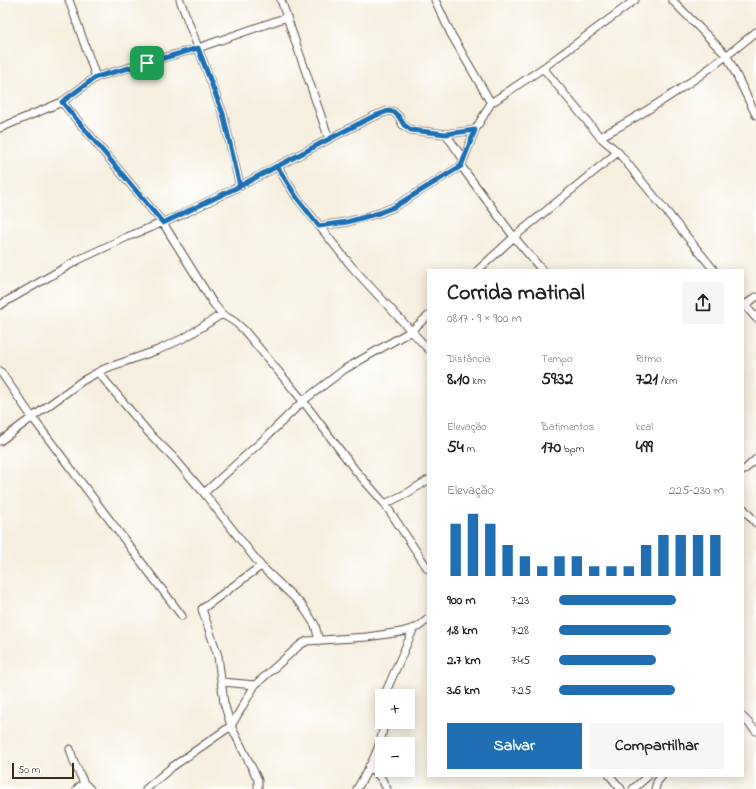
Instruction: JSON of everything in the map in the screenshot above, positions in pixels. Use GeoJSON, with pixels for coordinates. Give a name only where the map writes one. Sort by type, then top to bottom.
{"type":"FeatureCollection","features":[{"type":"Feature","properties":{"kind":"street"},"geometry":{"type":"LineString","coordinates":[[69,0],[96,77]]}},
{"type":"Feature","properties":{"kind":"street"},"geometry":{"type":"LineString","coordinates":[[180,0],[223,114],[240,186]]}},
{"type":"Feature","properties":{"kind":"street"},"geometry":{"type":"LineString","coordinates":[[281,0],[329,139]]}},
{"type":"Feature","properties":{"kind":"street"},"geometry":{"type":"LineString","coordinates":[[435,0],[451,34],[491,103]]}},
{"type":"Feature","properties":{"kind":"street"},"geometry":{"type":"LineString","coordinates":[[319,226],[347,222],[394,207],[462,163],[475,130],[491,103],[543,68],[635,0]]}},
{"type":"Feature","properties":{"kind":"street"},"geometry":{"type":"LineString","coordinates":[[672,0],[727,56],[756,115]]}},
{"type":"Feature","properties":{"kind":"street"},"geometry":{"type":"LineString","coordinates":[[0,128],[62,102],[96,77],[198,48],[287,18]]}},
{"type":"Feature","properties":{"kind":"street"},"geometry":{"type":"LineString","coordinates":[[600,137],[634,119],[727,56],[756,32]]}},
{"type":"Feature","properties":{"kind":"street"},"geometry":{"type":"LineString","coordinates":[[543,68],[600,137],[618,152],[713,269]]}},
{"type":"Feature","properties":{"kind":"street"},"geometry":{"type":"LineString","coordinates":[[62,102],[163,223],[213,303],[222,314],[244,330],[303,402],[355,470],[385,504],[427,567]]}},
{"type":"Feature","properties":{"kind":"street"},"geometry":{"type":"LineString","coordinates":[[0,305],[78,260],[127,237],[163,223],[240,186],[372,117],[388,111],[394,112],[404,125],[411,130],[446,134],[475,130]]}},
{"type":"Feature","properties":{"kind":"street"},"geometry":{"type":"LineString","coordinates":[[446,134],[462,163],[514,237],[541,269]]}},
{"type":"Feature","properties":{"kind":"street"},"geometry":{"type":"LineString","coordinates":[[479,269],[514,237],[618,152]]}},
{"type":"Feature","properties":{"kind":"street"},"geometry":{"type":"LineString","coordinates":[[277,166],[297,198],[352,267],[427,348]]}},
{"type":"Feature","properties":{"kind":"street"},"geometry":{"type":"LineString","coordinates":[[756,297],[744,304],[756,318]]}},
{"type":"Feature","properties":{"kind":"street"},"geometry":{"type":"LineString","coordinates":[[0,441],[82,381],[98,372],[158,350],[186,337],[222,314]]}},
{"type":"Feature","properties":{"kind":"street"},"geometry":{"type":"LineString","coordinates":[[204,493],[303,402],[345,370],[411,331],[427,317]]}},
{"type":"Feature","properties":{"kind":"street"},"geometry":{"type":"LineString","coordinates":[[0,371],[32,417],[182,616]]}},
{"type":"Feature","properties":{"kind":"street"},"geometry":{"type":"LineString","coordinates":[[98,372],[148,432],[175,459],[204,493],[261,566],[302,605],[315,625],[319,640]]}},
{"type":"Feature","properties":{"kind":"street"},"geometry":{"type":"LineString","coordinates":[[744,470],[756,459]]}},
{"type":"Feature","properties":{"kind":"street"},"geometry":{"type":"LineString","coordinates":[[385,504],[427,481]]}},
{"type":"Feature","properties":{"kind":"street"},"geometry":{"type":"LineString","coordinates":[[744,509],[756,523]]}},
{"type":"Feature","properties":{"kind":"street"},"geometry":{"type":"LineString","coordinates":[[258,789],[258,780],[230,726],[224,703],[218,656],[202,609],[261,566]]}},
{"type":"Feature","properties":{"kind":"street"},"geometry":{"type":"LineString","coordinates":[[146,789],[172,767],[230,726],[255,685],[300,645],[319,640],[367,637],[413,630],[427,620]]}},
{"type":"Feature","properties":{"kind":"street"},"geometry":{"type":"LineString","coordinates":[[387,689],[413,630]]}},
{"type":"Feature","properties":{"kind":"street"},"geometry":{"type":"LineString","coordinates":[[222,682],[255,685]]}},
{"type":"Feature","properties":{"kind":"street"},"geometry":{"type":"LineString","coordinates":[[744,718],[756,731]]}},
{"type":"Feature","properties":{"kind":"street"},"geometry":{"type":"LineString","coordinates":[[356,789],[370,766],[383,734],[383,729]]}},
{"type":"Feature","properties":{"kind":"street"},"geometry":{"type":"LineString","coordinates":[[70,749],[74,762],[87,786],[77,789]]}},
{"type":"Feature","properties":{"kind":"street"},"geometry":{"type":"LineString","coordinates":[[370,766],[381,778],[387,789]]}},
{"type":"Feature","properties":{"kind":"street"},"geometry":{"type":"LineString","coordinates":[[611,777],[621,789]]}},
{"type":"Feature","properties":{"kind":"street"},"geometry":{"type":"LineString","coordinates":[[633,789],[647,777]]}},
{"type":"Feature","properties":{"kind":"street"},"geometry":{"type":"LineString","coordinates":[[655,789],[657,782],[661,777]]}},
{"type":"Feature","properties":{"kind":"route"},"geometry":{"type":"LineString","coordinates":[[147,63],[96,77],[62,102],[163,223],[240,186],[277,166],[372,117],[388,111],[394,112],[404,125],[411,130],[446,134],[475,130],[461,166],[394,207],[347,222],[319,226],[297,198],[277,166],[240,186],[223,114],[198,48],[147,63]]}}]}
